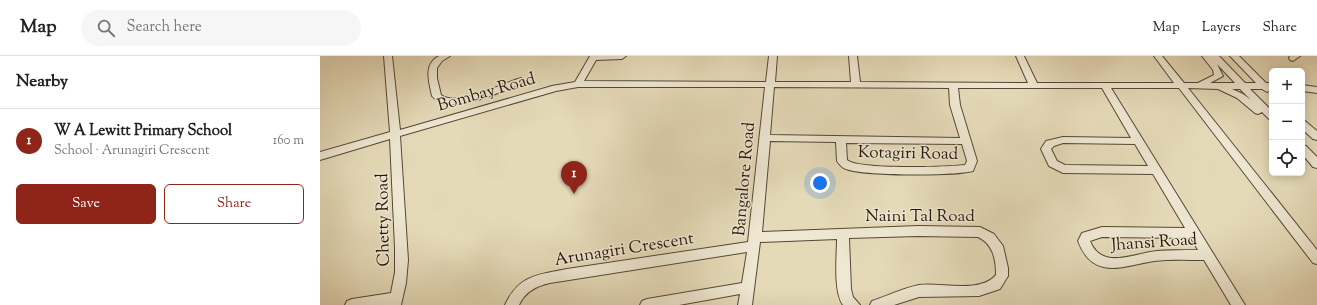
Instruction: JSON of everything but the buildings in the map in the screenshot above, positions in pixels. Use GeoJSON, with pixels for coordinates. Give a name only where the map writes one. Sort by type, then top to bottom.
{"type":"FeatureCollection","features":[{"type":"Feature","properties":{"kind":"street","name":"Chetty Road"},"geometry":{"type":"LineString","coordinates":[[388,56],[396,134],[401,253],[400,277],[396,301]]}},
{"type":"Feature","properties":{"kind":"street"},"geometry":{"type":"LineString","coordinates":[[446,56],[437,61],[432,70],[437,96],[448,102],[462,100],[521,80]]}},
{"type":"Feature","properties":{"kind":"street"},"geometry":{"type":"LineString","coordinates":[[578,84],[593,57],[622,56]]}},
{"type":"Feature","properties":{"kind":"street","name":"Bangalore Road"},"geometry":{"type":"LineString","coordinates":[[745,305],[755,242],[769,84],[773,56]]}},
{"type":"Feature","properties":{"kind":"street"},"geometry":{"type":"LineString","coordinates":[[853,56],[856,85]]}},
{"type":"Feature","properties":{"kind":"street"},"geometry":{"type":"LineString","coordinates":[[1020,56],[1034,86]]}},
{"type":"Feature","properties":{"kind":"street"},"geometry":{"type":"LineString","coordinates":[[1158,56],[1186,86],[1317,260]]}},
{"type":"Feature","properties":{"kind":"street"},"geometry":{"type":"LineString","coordinates":[[1186,86],[1219,76],[1217,70],[1206,56]]}},
{"type":"Feature","properties":{"kind":"street"},"geometry":{"type":"LineString","coordinates":[[1214,56],[1269,114]]}},
{"type":"Feature","properties":{"kind":"street"},"geometry":{"type":"LineString","coordinates":[[1234,56],[1250,72],[1269,84]]}},
{"type":"Feature","properties":{"kind":"street","name":"Bombay Road"},"geometry":{"type":"LineString","coordinates":[[320,156],[555,88],[578,84],[1034,86],[1242,86],[1269,84]]}},
{"type":"Feature","properties":{"kind":"street","name":"Kotagiri Road"},"geometry":{"type":"LineString","coordinates":[[841,139],[842,161],[848,166],[870,169],[951,170],[964,169],[971,166],[972,161],[955,105],[953,85]]}},
{"type":"Feature","properties":{"kind":"street","name":"Jhansi Road"},"geometry":{"type":"LineString","coordinates":[[1105,86],[1238,305]]}},
{"type":"Feature","properties":{"kind":"street"},"geometry":{"type":"LineString","coordinates":[[1219,86],[1240,96],[1269,121]]}},
{"type":"Feature","properties":{"kind":"street"},"geometry":{"type":"LineString","coordinates":[[1305,88],[1317,90]]}},
{"type":"Feature","properties":{"kind":"street"},"geometry":{"type":"LineString","coordinates":[[1305,126],[1317,138]]}},
{"type":"Feature","properties":{"kind":"street","name":"Kotagiri Road"},"geometry":{"type":"LineString","coordinates":[[764,138],[965,141]]}},
{"type":"Feature","properties":{"kind":"street"},"geometry":{"type":"LineString","coordinates":[[1139,141],[1063,140],[1050,143],[1046,149],[1053,163],[1063,169],[1157,170]]}},
{"type":"Feature","properties":{"kind":"street"},"geometry":{"type":"LineString","coordinates":[[1305,151],[1317,164]]}},
{"type":"Feature","properties":{"kind":"street","name":"Naini Tal Road"},"geometry":{"type":"LineString","coordinates":[[755,242],[843,234],[918,231],[980,232],[990,237],[997,246],[1002,268],[1002,276],[995,285],[979,290],[919,292],[877,305]]}},
{"type":"Feature","properties":{"kind":"street","name":"Jhansi Road"},"geometry":{"type":"LineString","coordinates":[[1195,233],[1102,232],[1086,236],[1084,241],[1085,245],[1100,261],[1113,264],[1155,256],[1208,255]]}},
{"type":"Feature","properties":{"kind":"street","name":"Naini Tal Road"},"geometry":{"type":"LineString","coordinates":[[843,234],[844,289],[847,300],[853,305]]}},
{"type":"Feature","properties":{"kind":"street","name":"Arunagiri Crescent"},"geometry":{"type":"LineString","coordinates":[[512,305],[514,299],[523,287],[542,280],[567,274],[755,242]]}},
{"type":"Feature","properties":{"kind":"street"},"geometry":{"type":"LineString","coordinates":[[647,305],[748,287]]}},
{"type":"Feature","properties":{"kind":"street"},"geometry":{"type":"LineString","coordinates":[[352,305],[396,301]]}},
{"type":"Feature","properties":{"kind":"place","name":"W A Lewitt Primary School"},"geometry":{"type":"Point","coordinates":[574,194]}}]}
